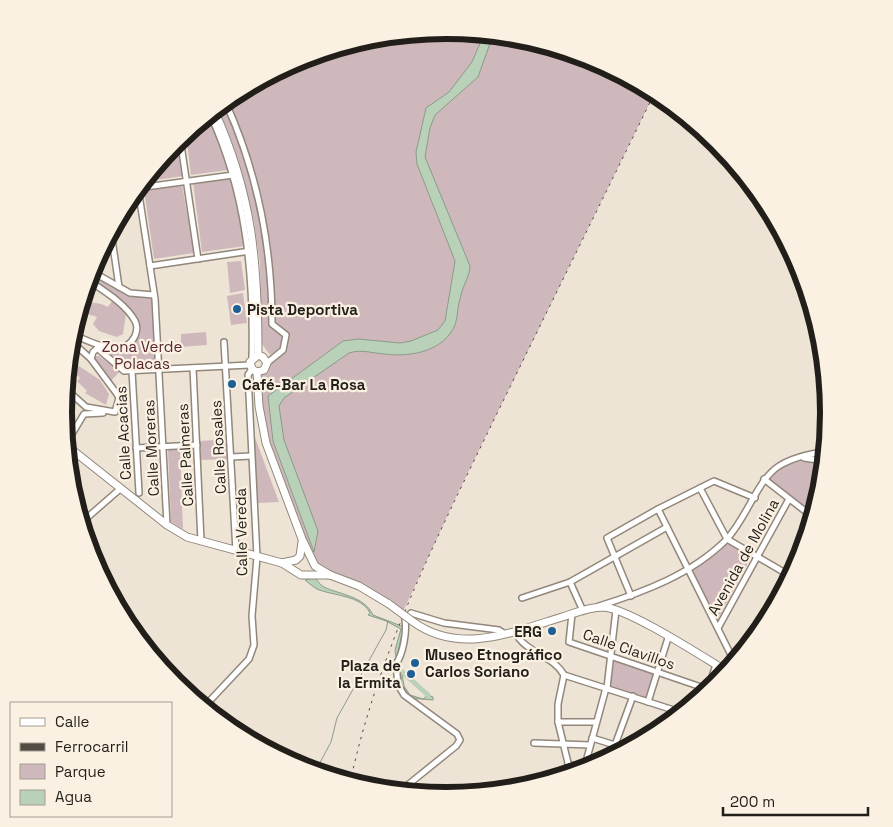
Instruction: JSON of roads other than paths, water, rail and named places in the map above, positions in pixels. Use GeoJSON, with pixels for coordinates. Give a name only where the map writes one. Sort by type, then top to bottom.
{"type":"FeatureCollection","features":[{"type":"Feature","properties":{"kind":"main road"},"geometry":{"type":"LineString","coordinates":[[217,117],[236,168],[251,227],[257,274],[254,364],[262,428],[302,539],[315,566],[330,575],[359,586],[389,604],[412,622],[431,632],[458,640],[475,640],[515,632],[590,608],[604,607],[616,610],[721,668]]}},
{"type":"Feature","properties":{"kind":"main road"},"geometry":{"type":"LineString","coordinates":[[263,358],[266,363],[264,370],[254,364],[263,358]]}},
{"type":"Feature","properties":{"kind":"main road"},"geometry":{"type":"LineString","coordinates":[[74,451],[167,525],[187,537],[282,563],[301,575],[330,575]]}},
{"type":"Feature","properties":{"kind":"main road"},"geometry":{"type":"LineString","coordinates":[[295,570],[302,539]]}},
{"type":"Feature","properties":{"kind":"main road"},"geometry":{"type":"LineString","coordinates":[[282,563],[305,555],[311,557]]}},
{"type":"Feature","properties":{"kind":"main road"},"geometry":{"type":"LineString","coordinates":[[310,574],[315,566]]}},
{"type":"Feature","properties":{"kind":"street"},"geometry":{"type":"LineString","coordinates":[[229,108],[242,140],[259,197],[269,255],[272,324],[286,334],[283,350],[266,363]]}},
{"type":"Feature","properties":{"kind":"street","name":"Calle Vereda"},"geometry":{"type":"LineString","coordinates":[[208,703],[250,659],[254,645],[252,616],[257,557],[248,375],[254,364],[250,251],[233,175],[213,121]]}},
{"type":"Feature","properties":{"kind":"street"},"geometry":{"type":"LineString","coordinates":[[182,149],[198,259]]}},
{"type":"Feature","properties":{"kind":"street"},"geometry":{"type":"LineString","coordinates":[[148,187],[233,175]]}},
{"type":"Feature","properties":{"kind":"street","name":"Calle Moreras"},"geometry":{"type":"LineString","coordinates":[[140,198],[154,295],[160,369],[167,525]]}},
{"type":"Feature","properties":{"kind":"street"},"geometry":{"type":"LineString","coordinates":[[113,243],[119,287]]}},
{"type":"Feature","properties":{"kind":"street"},"geometry":{"type":"LineString","coordinates":[[150,266],[250,251]]}},
{"type":"Feature","properties":{"kind":"street"},"geometry":{"type":"LineString","coordinates":[[98,275],[130,294],[154,295]]}},
{"type":"Feature","properties":{"kind":"street"},"geometry":{"type":"LineString","coordinates":[[91,359],[91,355],[99,347],[116,348],[129,345],[136,335],[137,324],[108,294],[95,285]]}},
{"type":"Feature","properties":{"kind":"street"},"geometry":{"type":"LineString","coordinates":[[80,338],[99,347],[124,371],[254,364]]}},
{"type":"Feature","properties":{"kind":"street","name":"Calle Rosales"},"geometry":{"type":"LineString","coordinates":[[224,342],[236,551]]}},
{"type":"Feature","properties":{"kind":"street"},"geometry":{"type":"LineString","coordinates":[[73,433],[84,414],[115,412],[117,394],[91,359],[78,347]]}},
{"type":"Feature","properties":{"kind":"street","name":"Calle Palmeras"},"geometry":{"type":"LineString","coordinates":[[193,368],[201,541]]}},
{"type":"Feature","properties":{"kind":"street","name":"Calle Acacias"},"geometry":{"type":"LineString","coordinates":[[132,371],[139,494]]}},
{"type":"Feature","properties":{"kind":"street"},"geometry":{"type":"LineString","coordinates":[[73,394],[86,407],[109,412]]}},
{"type":"Feature","properties":{"kind":"street"},"geometry":{"type":"LineString","coordinates":[[250,428],[262,428]]}},
{"type":"Feature","properties":{"kind":"street"},"geometry":{"type":"LineString","coordinates":[[136,448],[197,445]]}},
{"type":"Feature","properties":{"kind":"street"},"geometry":{"type":"LineString","coordinates":[[590,608],[631,596],[688,569],[727,539],[738,527],[764,479],[779,466],[797,458],[819,453]]}},
{"type":"Feature","properties":{"kind":"street"},"geometry":{"type":"LineString","coordinates":[[231,457],[251,456]]}},
{"type":"Feature","properties":{"kind":"street"},"geometry":{"type":"LineString","coordinates":[[797,458],[818,460]]}},
{"type":"Feature","properties":{"kind":"street"},"geometry":{"type":"LineString","coordinates":[[764,479],[807,513]]}},
{"type":"Feature","properties":{"kind":"street"},"geometry":{"type":"LineString","coordinates":[[631,596],[607,538],[658,509],[714,481],[755,498]]}},
{"type":"Feature","properties":{"kind":"street"},"geometry":{"type":"LineString","coordinates":[[700,488],[727,539],[786,573]]}},
{"type":"Feature","properties":{"kind":"street"},"geometry":{"type":"LineString","coordinates":[[87,518],[120,489]]}},
{"type":"Feature","properties":{"kind":"street","name":"Avenida de Molina"},"geometry":{"type":"LineString","coordinates":[[718,628],[789,499]]}},
{"type":"Feature","properties":{"kind":"street"},"geometry":{"type":"LineString","coordinates":[[658,509],[732,656]]}},
{"type":"Feature","properties":{"kind":"street"},"geometry":{"type":"LineString","coordinates":[[522,598],[570,582],[667,527]]}},
{"type":"Feature","properties":{"kind":"street"},"geometry":{"type":"LineString","coordinates":[[570,582],[583,611]]}},
{"type":"Feature","properties":{"kind":"street"},"geometry":{"type":"LineString","coordinates":[[587,761],[606,688],[612,655],[616,610]]}},
{"type":"Feature","properties":{"kind":"street"},"geometry":{"type":"LineString","coordinates":[[407,786],[456,746],[460,740],[457,734],[404,695],[398,685],[396,664],[401,657],[402,643],[407,632],[405,620],[411,613],[444,623],[499,630],[504,634]]}},
{"type":"Feature","properties":{"kind":"street","name":"Calle Clavillos"},"geometry":{"type":"LineString","coordinates":[[572,614],[569,642],[658,671],[700,689]]}},
{"type":"Feature","properties":{"kind":"street"},"geometry":{"type":"LineString","coordinates":[[515,632],[519,640],[560,666],[564,675],[558,704],[558,722],[569,767]]}},
{"type":"Feature","properties":{"kind":"street"},"geometry":{"type":"LineString","coordinates":[[648,702],[668,638]]}},
{"type":"Feature","properties":{"kind":"street"},"geometry":{"type":"LineString","coordinates":[[712,677],[716,665]]}},
{"type":"Feature","properties":{"kind":"street"},"geometry":{"type":"LineString","coordinates":[[564,675],[675,711]]}},
{"type":"Feature","properties":{"kind":"street"},"geometry":{"type":"LineString","coordinates":[[615,745],[632,696]]}},
{"type":"Feature","properties":{"kind":"street"},"geometry":{"type":"LineString","coordinates":[[558,722],[596,722]]}},
{"type":"Feature","properties":{"kind":"street"},"geometry":{"type":"LineString","coordinates":[[592,738],[619,746]]}},
{"type":"Feature","properties":{"kind":"street"},"geometry":{"type":"LineString","coordinates":[[534,743],[590,745]]}},
{"type":"Feature","properties":{"kind":"street"},"geometry":{"type":"LineString","coordinates":[[568,764],[573,766]]}},
{"type":"Feature","properties":{"kind":"water"},"geometry":{"type":"Polygon","coordinates":[[[481,41],[491,42],[478,77],[435,115],[430,128],[425,157],[470,266],[453,329],[440,343],[422,352],[403,355],[362,351],[349,353],[284,398],[279,406],[284,440],[318,531],[314,552],[273,441],[268,396],[343,341],[358,339],[400,343],[411,341],[438,330],[445,321],[455,261],[417,164],[416,152],[426,108],[449,92],[472,62],[481,41]]]}},
{"type":"Feature","properties":{"kind":"water"},"geometry":{"type":"Polygon","coordinates":[[[315,578],[324,587],[358,600],[369,609],[373,615],[404,627],[398,651],[404,686],[410,695],[423,699],[428,695],[433,697],[433,700],[410,698],[400,682],[395,650],[401,629],[386,621],[368,615],[370,613],[366,607],[353,599],[317,589],[305,580],[315,578]]]}},
{"type":"Feature","properties":{"kind":"waterway"},"geometry":{"type":"LineString","coordinates":[[319,765],[331,742],[337,718],[386,630],[388,621]]}},
{"type":"Feature","properties":{"kind":"waterway"},"geometry":{"type":"LineString","coordinates":[[399,669],[428,695]]}},
{"type":"Feature","properties":{"kind":"railway"},"geometry":{"type":"LineString","coordinates":[[352,775],[361,736],[391,646],[447,516],[651,100]]}},
{"type":"Feature","properties":{"kind":"place","name":"Pista Deportiva"},"geometry":{"type":"Point","coordinates":[237,309]}},
{"type":"Feature","properties":{"kind":"place","name":"Café-Bar La Rosa"},"geometry":{"type":"Point","coordinates":[232,384]}},
{"type":"Feature","properties":{"kind":"place","name":"ERG"},"geometry":{"type":"Point","coordinates":[552,631]}},
{"type":"Feature","properties":{"kind":"place","name":"Museo Etnográfico Carlos Soriano"},"geometry":{"type":"Point","coordinates":[415,663]}},
{"type":"Feature","properties":{"kind":"place","name":"Plaza de la Ermita"},"geometry":{"type":"Point","coordinates":[411,674]}},
{"type":"Feature","properties":{"kind":"park label","name":"Zona Verde Polacas"},"geometry":{"type":"Point","coordinates":[142,354]}}]}
